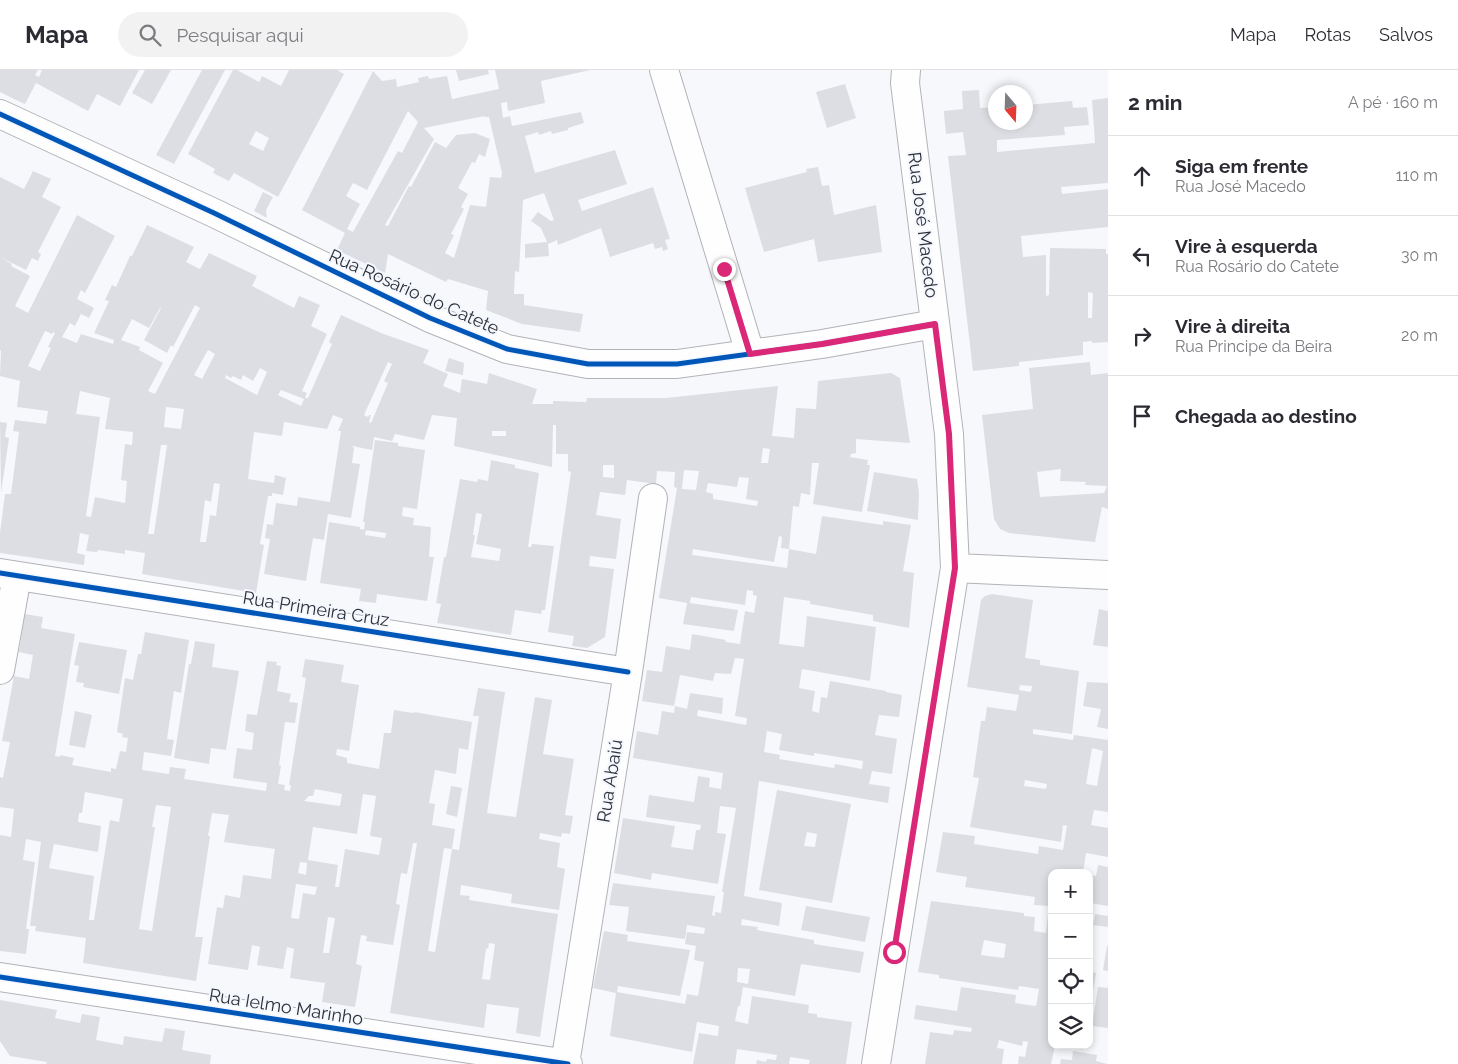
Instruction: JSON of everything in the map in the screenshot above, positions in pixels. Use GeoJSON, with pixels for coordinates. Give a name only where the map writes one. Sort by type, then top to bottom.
{"type":"FeatureCollection","features":[{"type":"Feature","properties":{"kind":"street"},"geometry":{"type":"LineString","coordinates":[[664,70],[750,354]]}},
{"type":"Feature","properties":{"kind":"street","name":"Rua José Macedo"},"geometry":{"type":"LineString","coordinates":[[876,1064],[955,568],[949,434],[906,93],[906,70]]}},
{"type":"Feature","properties":{"kind":"street","name":"Rua Rosário do Catete"},"geometry":{"type":"LineString","coordinates":[[0,114],[214,213],[430,318],[507,349],[588,364],[677,364],[822,344],[935,324]]}},
{"type":"Feature","properties":{"kind":"street","name":"Rua Abaiú"},"geometry":{"type":"LineString","coordinates":[[566,1064],[628,672],[653,498]]}},
{"type":"Feature","properties":{"kind":"street"},"geometry":{"type":"LineString","coordinates":[[955,568],[1108,576]]}},
{"type":"Feature","properties":{"kind":"street"},"geometry":{"type":"LineString","coordinates":[[0,670],[8,575]]}},
{"type":"Feature","properties":{"kind":"street","name":"Rua Primeira Cruz"},"geometry":{"type":"LineString","coordinates":[[8,575],[628,672]]}},
{"type":"Feature","properties":{"kind":"street","name":"Rua Ielmo Marinho"},"geometry":{"type":"LineString","coordinates":[[0,977],[566,1064]]}},
{"type":"Feature","properties":{"kind":"building"},"geometry":{"type":"Polygon","coordinates":[[[0,70],[38,70],[35,75],[39,77],[42,70],[139,70],[120,106],[97,94],[88,111],[36,83],[25,104],[16,100],[0,92],[0,70]]]}},
{"type":"Feature","properties":{"kind":"building"},"geometry":{"type":"Polygon","coordinates":[[[145,70],[171,70],[152,104],[132,93],[145,70]]]}},
{"type":"Feature","properties":{"kind":"building"},"geometry":{"type":"Polygon","coordinates":[[[202,70],[225,70],[174,164],[156,155],[202,70]]]}},
{"type":"Feature","properties":{"kind":"building"},"geometry":{"type":"Polygon","coordinates":[[[233,70],[237,70],[259,82],[262,76],[281,86],[289,70],[337,70],[344,74],[278,197],[234,173],[229,181],[213,173],[215,169],[188,154],[233,70]],[[256,131],[249,144],[263,151],[269,138],[256,131]]]}},
{"type":"Feature","properties":{"kind":"building"},"geometry":{"type":"Polygon","coordinates":[[[456,70],[488,70],[489,74],[459,81],[456,70]]]}},
{"type":"Feature","properties":{"kind":"building"},"geometry":{"type":"Polygon","coordinates":[[[495,70],[590,70],[541,81],[545,103],[508,111],[507,102],[501,103],[503,118],[510,116],[512,126],[581,112],[584,123],[568,128],[568,130],[552,134],[551,131],[539,135],[538,132],[525,136],[535,173],[615,150],[627,184],[578,200],[582,211],[653,187],[670,239],[665,240],[668,249],[663,251],[662,247],[655,249],[653,243],[610,257],[601,228],[558,245],[557,240],[548,244],[549,256],[525,258],[525,244],[547,242],[541,228],[531,221],[538,212],[551,221],[554,220],[544,193],[523,200],[519,272],[515,271],[514,294],[524,294],[524,305],[583,314],[580,332],[522,324],[486,310],[488,291],[448,279],[446,282],[388,254],[385,273],[337,250],[345,233],[302,210],[373,71],[382,81],[396,79],[397,87],[419,82],[418,78],[428,76],[429,79],[447,76],[452,99],[499,89],[495,70]],[[408,111],[367,190],[353,183],[346,196],[360,204],[347,229],[353,232],[398,151],[402,153],[418,122],[408,111]],[[485,116],[424,128],[434,139],[385,225],[388,226],[435,142],[446,148],[456,135],[475,133],[490,139],[485,157],[479,154],[475,163],[472,162],[458,188],[468,194],[461,207],[464,209],[451,234],[454,235],[445,253],[454,258],[470,205],[486,207],[490,177],[501,178],[502,173],[489,117],[485,116]]]}},
{"type":"Feature","properties":{"kind":"building"},"geometry":{"type":"Polygon","coordinates":[[[845,84],[856,118],[827,128],[816,92],[845,84]]]}},
{"type":"Feature","properties":{"kind":"building"},"geometry":{"type":"Polygon","coordinates":[[[979,90],[980,108],[988,108],[988,130],[1033,130],[1033,104],[1072,101],[1073,108],[1087,107],[1089,125],[1064,127],[1065,135],[997,140],[997,152],[1095,143],[1092,100],[1108,98],[1108,183],[1061,187],[1062,194],[1108,189],[1108,227],[1021,236],[1023,257],[1046,255],[1046,296],[1049,295],[1050,248],[1106,249],[1106,254],[1108,254],[1108,342],[1083,342],[1083,355],[1019,362],[1019,366],[973,371],[948,156],[966,155],[963,132],[946,134],[944,114],[944,111],[963,109],[962,91],[979,90]],[[1088,292],[1088,318],[1092,318],[1093,293],[1088,292]]]}},
{"type":"Feature","properties":{"kind":"building"},"geometry":{"type":"Polygon","coordinates":[[[818,167],[822,186],[829,185],[834,215],[876,205],[882,252],[818,262],[814,239],[764,252],[745,188],[807,172],[806,169],[818,167]]]}},
{"type":"Feature","properties":{"kind":"building"},"geometry":{"type":"Polygon","coordinates":[[[33,171],[51,179],[42,197],[61,207],[38,252],[41,254],[38,261],[32,258],[26,270],[0,257],[0,177],[24,189],[33,171]]]}},
{"type":"Feature","properties":{"kind":"building"},"geometry":{"type":"Polygon","coordinates":[[[263,192],[273,197],[266,210],[267,218],[254,211],[263,192]]]}},
{"type":"Feature","properties":{"kind":"building"},"geometry":{"type":"Polygon","coordinates":[[[77,215],[115,236],[85,293],[81,290],[77,299],[94,308],[89,318],[81,314],[75,326],[70,323],[62,337],[77,343],[81,334],[113,344],[114,340],[94,333],[109,301],[105,300],[112,285],[116,287],[147,225],[194,247],[186,262],[200,269],[209,253],[257,276],[252,286],[294,308],[299,296],[320,305],[311,326],[327,334],[302,391],[307,393],[305,398],[308,398],[332,344],[329,342],[341,315],[381,333],[429,350],[423,363],[448,374],[443,386],[460,393],[462,379],[487,384],[489,373],[537,389],[532,404],[553,404],[553,401],[586,402],[587,398],[666,398],[778,386],[772,436],[794,438],[796,408],[816,409],[818,381],[891,373],[900,378],[910,443],[856,439],[856,453],[851,454],[850,457],[868,460],[867,465],[870,465],[862,512],[813,504],[819,463],[812,463],[810,495],[801,493],[799,507],[793,506],[789,549],[816,554],[822,516],[883,525],[883,521],[911,525],[903,571],[914,573],[909,628],[873,621],[873,615],[810,604],[810,601],[784,597],[779,644],[804,647],[807,616],[876,627],[870,681],[802,669],[799,688],[815,691],[812,711],[819,713],[821,697],[827,698],[830,681],[902,695],[899,717],[879,715],[875,735],[897,739],[892,774],[872,771],[869,784],[890,787],[888,803],[759,781],[744,896],[782,903],[779,926],[742,919],[741,925],[758,927],[757,930],[814,940],[814,944],[864,952],[860,973],[801,964],[795,996],[743,987],[735,1021],[748,1024],[752,996],[809,1005],[808,1013],[817,1014],[817,1017],[852,1022],[846,1064],[809,1064],[810,1060],[790,1057],[789,1064],[756,1064],[757,1060],[766,1062],[767,1059],[776,1060],[777,1055],[737,1049],[735,1064],[693,1064],[699,1033],[718,1036],[719,1026],[697,1022],[692,1052],[610,1036],[616,993],[593,988],[604,931],[628,935],[627,941],[690,950],[680,996],[618,986],[617,992],[685,1004],[687,994],[698,996],[704,962],[694,960],[696,946],[685,944],[687,932],[704,934],[705,928],[687,925],[685,939],[626,931],[629,907],[609,905],[613,883],[715,896],[712,915],[715,916],[715,912],[721,913],[724,892],[722,892],[736,808],[720,806],[717,833],[726,834],[718,884],[652,873],[651,880],[614,873],[623,818],[675,826],[671,847],[693,850],[696,830],[700,830],[701,825],[646,817],[649,795],[694,802],[698,776],[710,778],[709,787],[721,789],[723,773],[633,758],[637,731],[658,735],[662,711],[674,713],[675,706],[687,709],[690,693],[723,698],[722,714],[698,710],[697,716],[746,725],[747,718],[735,716],[744,659],[735,658],[731,674],[715,673],[713,681],[680,675],[674,706],[642,701],[647,670],[662,672],[666,646],[690,650],[692,634],[740,644],[745,611],[754,613],[757,596],[753,595],[753,591],[747,590],[745,605],[691,597],[690,603],[738,610],[734,631],[683,624],[687,603],[659,598],[677,488],[674,487],[675,472],[657,471],[656,484],[627,480],[625,495],[600,492],[596,515],[621,519],[616,559],[590,556],[589,566],[614,569],[605,637],[587,648],[572,646],[574,636],[548,632],[571,472],[568,471],[568,454],[556,454],[556,425],[553,425],[552,467],[454,446],[457,418],[432,415],[424,440],[395,434],[392,441],[374,437],[372,450],[352,446],[354,448],[352,463],[360,464],[351,518],[328,514],[324,540],[313,538],[306,581],[264,574],[270,539],[265,538],[267,524],[273,525],[276,503],[297,506],[298,497],[330,502],[341,431],[338,431],[343,419],[333,415],[327,429],[284,422],[282,436],[254,432],[248,479],[274,483],[275,475],[286,478],[283,495],[272,493],[272,496],[268,496],[260,544],[264,545],[256,593],[142,574],[145,553],[125,550],[125,554],[98,550],[97,552],[86,551],[89,535],[80,533],[77,553],[85,555],[84,565],[0,553],[0,533],[5,494],[11,494],[19,432],[13,431],[15,420],[46,424],[48,411],[17,407],[20,381],[0,376],[0,257],[12,264],[11,266],[30,276],[15,306],[28,313],[77,215]],[[195,305],[173,347],[171,345],[167,353],[144,340],[161,308],[149,328],[132,319],[121,340],[140,347],[139,350],[163,363],[148,391],[155,394],[200,308],[195,305]],[[45,331],[28,366],[40,371],[51,348],[48,347],[55,333],[53,332],[52,334],[45,331]],[[208,350],[194,375],[202,379],[215,354],[208,350]],[[388,362],[364,415],[368,417],[371,415],[369,422],[371,423],[388,383],[384,381],[392,364],[388,362]],[[260,368],[253,381],[243,375],[241,380],[226,375],[225,378],[257,395],[267,372],[260,368]],[[281,390],[278,395],[301,406],[304,399],[281,390]],[[80,391],[76,414],[100,417],[86,516],[91,517],[95,497],[125,503],[127,481],[121,480],[125,444],[132,445],[133,432],[105,429],[110,398],[80,391]],[[166,407],[164,427],[181,429],[184,409],[166,407]],[[492,431],[492,436],[506,436],[506,431],[492,431]],[[161,445],[148,534],[154,534],[167,445],[161,445]],[[763,448],[761,463],[768,463],[770,449],[763,448]],[[603,465],[603,477],[614,478],[614,465],[603,465]],[[684,470],[682,489],[696,490],[699,471],[684,470]],[[739,477],[737,487],[708,483],[706,492],[713,494],[713,499],[757,506],[758,501],[746,499],[749,478],[739,477]],[[214,483],[211,502],[205,500],[200,542],[206,542],[210,515],[216,516],[220,484],[214,483]],[[779,536],[774,562],[693,549],[692,555],[787,568],[789,549],[781,548],[782,537],[779,536]],[[767,731],[764,752],[780,755],[779,759],[834,768],[835,764],[862,769],[863,761],[814,753],[814,756],[779,750],[782,734],[767,731]],[[738,968],[737,982],[748,984],[750,969],[738,968]]]}},
{"type":"Feature","properties":{"kind":"building"},"geometry":{"type":"Polygon","coordinates":[[[449,358],[464,363],[463,375],[445,371],[449,358]]]}},
{"type":"Feature","properties":{"kind":"building"},"geometry":{"type":"Polygon","coordinates":[[[1090,362],[1091,375],[1108,373],[1108,509],[1102,507],[1095,542],[1009,533],[1000,529],[994,519],[982,415],[1033,409],[1029,368],[1090,362]],[[1061,469],[1037,472],[1040,497],[1104,493],[1107,486],[1085,485],[1086,482],[1060,481],[1061,469]]]}},
{"type":"Feature","properties":{"kind":"building"},"geometry":{"type":"Polygon","coordinates":[[[0,422],[7,423],[5,437],[9,438],[1,493],[0,422]]]}},
{"type":"Feature","properties":{"kind":"building"},"geometry":{"type":"Polygon","coordinates":[[[375,440],[398,443],[398,446],[425,450],[417,509],[403,507],[402,516],[414,518],[413,525],[431,527],[429,557],[434,557],[427,601],[377,594],[376,603],[359,601],[361,589],[320,583],[329,522],[360,527],[360,529],[364,530],[365,522],[363,522],[375,440]],[[366,530],[365,535],[385,538],[386,533],[366,530]]]}},
{"type":"Feature","properties":{"kind":"building"},"geometry":{"type":"Polygon","coordinates":[[[491,460],[539,473],[528,547],[531,547],[532,544],[554,546],[545,610],[542,610],[541,614],[515,610],[511,635],[437,623],[441,604],[436,603],[460,479],[477,482],[478,479],[488,481],[491,460]],[[476,513],[471,557],[499,561],[501,549],[476,544],[482,514],[476,513]]]}},
{"type":"Feature","properties":{"kind":"building"},"geometry":{"type":"Polygon","coordinates":[[[874,472],[917,479],[919,493],[918,520],[867,511],[874,472]]]}},
{"type":"Feature","properties":{"kind":"building"},"geometry":{"type":"Polygon","coordinates":[[[992,594],[1033,600],[1025,658],[1040,660],[1040,665],[1079,671],[1072,734],[1033,729],[1033,734],[1073,740],[1074,735],[1108,740],[1108,812],[1094,810],[1091,825],[1108,828],[1108,857],[1086,853],[1084,869],[1048,869],[1048,906],[1034,905],[1035,897],[965,887],[967,877],[936,872],[943,832],[975,836],[974,844],[1038,854],[1039,846],[1063,850],[1067,826],[1063,825],[1061,842],[970,827],[979,778],[973,777],[981,721],[985,721],[987,707],[1016,711],[1019,695],[967,687],[981,600],[985,596],[992,594]],[[1020,685],[1019,690],[1031,692],[1032,686],[1020,685]],[[1092,748],[1086,784],[1097,786],[1103,751],[1092,748]],[[1025,780],[1024,786],[1046,789],[1047,784],[1025,780]]]}},
{"type":"Feature","properties":{"kind":"building"},"geometry":{"type":"Polygon","coordinates":[[[1099,609],[1108,611],[1108,647],[1093,645],[1099,609]]]}},
{"type":"Feature","properties":{"kind":"building"},"geometry":{"type":"Polygon","coordinates":[[[25,614],[43,617],[41,628],[75,634],[55,756],[60,757],[60,755],[74,758],[72,765],[111,772],[111,768],[116,769],[120,751],[126,752],[128,738],[122,737],[123,734],[117,732],[125,678],[133,680],[145,632],[189,640],[181,693],[174,691],[167,739],[174,740],[171,756],[144,752],[142,770],[169,774],[170,767],[186,769],[184,779],[266,791],[267,783],[233,778],[237,748],[252,750],[254,733],[245,731],[247,714],[257,715],[267,661],[277,662],[276,665],[281,666],[277,691],[291,694],[289,702],[298,703],[295,723],[285,722],[278,784],[285,785],[284,790],[290,791],[291,785],[289,785],[306,678],[302,677],[305,659],[344,665],[341,682],[359,685],[349,751],[337,749],[336,755],[347,758],[347,763],[379,769],[384,733],[391,733],[394,710],[472,722],[468,750],[459,748],[456,774],[435,770],[429,803],[435,804],[432,825],[455,829],[452,849],[459,850],[479,716],[473,716],[478,688],[505,692],[487,813],[516,817],[535,697],[552,700],[543,754],[574,759],[565,815],[573,816],[570,834],[562,833],[561,837],[540,833],[539,839],[560,843],[557,867],[565,869],[559,910],[511,903],[512,894],[461,885],[460,895],[470,896],[469,900],[558,914],[540,1037],[516,1033],[519,1008],[487,1004],[484,1028],[390,1013],[417,843],[413,843],[407,874],[401,873],[396,904],[400,905],[393,945],[366,941],[367,936],[361,935],[356,964],[362,966],[355,1007],[322,1002],[325,983],[290,978],[294,949],[287,947],[283,969],[257,965],[260,947],[252,945],[248,970],[208,964],[217,907],[223,908],[225,895],[240,898],[243,875],[271,879],[275,849],[224,842],[229,815],[212,813],[195,937],[203,937],[196,981],[83,963],[86,938],[35,931],[36,926],[30,926],[41,842],[26,839],[23,860],[35,862],[26,929],[29,929],[26,954],[0,951],[0,835],[11,837],[14,809],[0,807],[0,777],[3,778],[10,742],[2,741],[14,676],[29,679],[33,655],[19,652],[25,614]],[[315,789],[313,796],[309,796],[304,801],[340,806],[342,794],[315,789]],[[85,792],[82,813],[79,813],[78,822],[101,826],[98,852],[54,844],[49,868],[94,876],[89,920],[94,920],[110,820],[119,822],[123,799],[85,792]],[[363,794],[357,834],[313,827],[308,860],[338,865],[335,887],[339,887],[345,849],[379,855],[382,838],[370,836],[376,796],[363,794]],[[156,805],[152,827],[155,827],[139,929],[152,931],[171,807],[156,805]],[[444,848],[428,951],[435,952],[452,849],[444,848]],[[300,862],[298,873],[306,875],[307,863],[300,862]],[[296,884],[291,918],[299,919],[303,893],[315,895],[317,887],[296,884]],[[328,917],[323,953],[329,953],[335,918],[328,917]],[[489,943],[488,949],[486,948],[482,979],[490,980],[495,944],[489,943]]]}},
{"type":"Feature","properties":{"kind":"building"},"geometry":{"type":"Polygon","coordinates":[[[195,641],[215,644],[212,667],[239,671],[226,750],[211,748],[209,764],[174,758],[189,664],[191,664],[195,641]]]}},
{"type":"Feature","properties":{"kind":"building"},"geometry":{"type":"Polygon","coordinates":[[[79,642],[127,650],[119,694],[83,687],[84,683],[76,682],[79,666],[74,665],[79,642]]]}},
{"type":"Feature","properties":{"kind":"building"},"geometry":{"type":"Polygon","coordinates":[[[1087,682],[1108,683],[1108,729],[1097,727],[1101,709],[1083,706],[1087,682]]]}},
{"type":"Feature","properties":{"kind":"building"},"geometry":{"type":"Polygon","coordinates":[[[75,711],[92,715],[85,748],[69,745],[75,711]]]}},
{"type":"Feature","properties":{"kind":"building"},"geometry":{"type":"Polygon","coordinates":[[[451,786],[462,788],[457,817],[446,814],[451,786]]]}},
{"type":"Feature","properties":{"kind":"building"},"geometry":{"type":"Polygon","coordinates":[[[777,790],[851,804],[832,903],[759,890],[777,790]],[[807,832],[804,846],[815,847],[817,834],[807,832]]]}},
{"type":"Feature","properties":{"kind":"building"},"geometry":{"type":"Polygon","coordinates":[[[1098,865],[1108,867],[1108,906],[1093,904],[1093,876],[1096,876],[1098,865]]]}},
{"type":"Feature","properties":{"kind":"building"},"geometry":{"type":"Polygon","coordinates":[[[931,901],[1024,913],[1024,916],[1035,917],[1034,931],[1046,933],[1048,915],[1048,1049],[1054,1049],[1051,1064],[1018,1064],[1019,1056],[1025,1057],[1028,1042],[1023,1041],[1022,1046],[999,1040],[997,1048],[1004,1049],[1002,1064],[925,1064],[930,1032],[953,1035],[954,1030],[971,1032],[972,1028],[914,1019],[916,1005],[957,1011],[961,987],[1016,995],[1015,1003],[1036,1006],[1039,989],[1019,986],[1018,990],[939,978],[939,975],[918,972],[931,901]],[[984,940],[981,955],[1004,958],[1006,944],[984,940]]]}},
{"type":"Feature","properties":{"kind":"building"},"geometry":{"type":"Polygon","coordinates":[[[806,906],[870,917],[865,942],[801,930],[806,906]]]}},
{"type":"Feature","properties":{"kind":"building"},"geometry":{"type":"Polygon","coordinates":[[[1095,914],[1108,916],[1108,927],[1093,925],[1095,914]]]}},
{"type":"Feature","properties":{"kind":"building"},"geometry":{"type":"Polygon","coordinates":[[[1108,946],[1108,971],[1103,970],[1108,946]]]}},
{"type":"Feature","properties":{"kind":"building"},"geometry":{"type":"Polygon","coordinates":[[[1093,973],[1096,973],[1093,991],[1093,973]]]}},
{"type":"Feature","properties":{"kind":"building"},"geometry":{"type":"Polygon","coordinates":[[[1098,987],[1108,988],[1108,1028],[1093,1026],[1098,987]]]}},
{"type":"Feature","properties":{"kind":"building"},"geometry":{"type":"Polygon","coordinates":[[[0,1000],[57,1010],[55,1018],[80,1023],[82,1014],[100,1017],[96,1040],[123,1045],[124,1036],[162,1042],[165,1028],[185,1031],[182,1050],[211,1055],[210,1064],[46,1064],[47,1062],[10,1056],[0,1041],[0,1000]]]}},
{"type":"Feature","properties":{"kind":"building"},"geometry":{"type":"Polygon","coordinates":[[[1073,1051],[1097,1055],[1096,1061],[1107,1064],[1060,1064],[1061,1059],[1072,1060],[1073,1051]]]}},
{"type":"Feature","properties":{"kind":"cycle path"},"geometry":{"type":"LineString","coordinates":[[0,114],[214,213],[430,318],[507,349],[588,364],[677,364],[822,344],[935,324]]}},
{"type":"Feature","properties":{"kind":"cycle path"},"geometry":{"type":"LineString","coordinates":[[0,573],[628,672]]}},
{"type":"Feature","properties":{"kind":"cycle path"},"geometry":{"type":"LineString","coordinates":[[0,977],[568,1064]]}},
{"type":"Feature","properties":{"kind":"route"},"geometry":{"type":"LineString","coordinates":[[724,269],[750,354],[822,344],[935,324],[949,434],[955,568],[894,952]]}}]}
